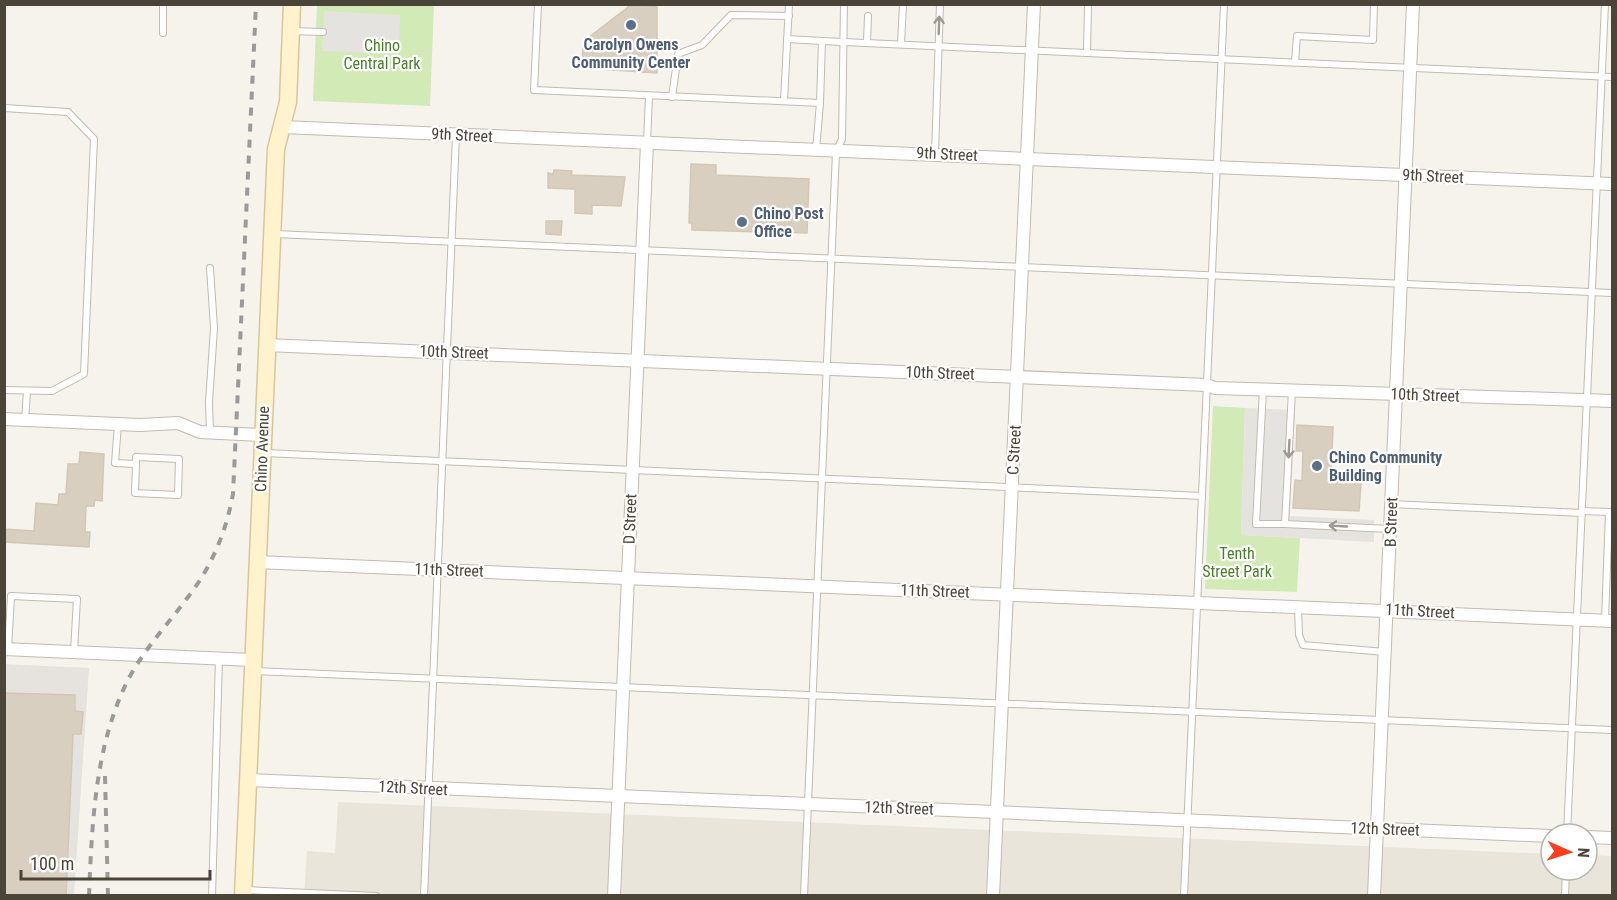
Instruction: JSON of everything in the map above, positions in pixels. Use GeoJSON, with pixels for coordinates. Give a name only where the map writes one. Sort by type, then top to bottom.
{"type":"FeatureCollection","features":[{"type":"Feature","properties":{"kind":"main road","name":"Chino Avenue"},"geometry":{"type":"LineString","coordinates":[[243,893],[271,234],[276,149],[288,102],[292,4]]}},
{"type":"Feature","properties":{"kind":"street","name":"C Street"},"geometry":{"type":"LineString","coordinates":[[993,896],[1034,4]]}},
{"type":"Feature","properties":{"kind":"street","name":"B Street"},"geometry":{"type":"LineString","coordinates":[[1374,896],[1413,4]]}},
{"type":"Feature","properties":{"kind":"street","name":"9th Street"},"geometry":{"type":"LineString","coordinates":[[282,126],[836,152],[935,154],[1612,184]]}},
{"type":"Feature","properties":{"kind":"street","name":"D Street"},"geometry":{"type":"LineString","coordinates":[[614,896],[647,143]]}},
{"type":"Feature","properties":{"kind":"street","name":"10th Street"},"geometry":{"type":"LineString","coordinates":[[266,345],[1612,402]]}},
{"type":"Feature","properties":{"kind":"street"},"geometry":{"type":"LineString","coordinates":[[4,419],[118,424],[178,423],[200,432],[262,435]]}},
{"type":"Feature","properties":{"kind":"street","name":"11th Street"},"geometry":{"type":"LineString","coordinates":[[257,562],[1609,620]]}},
{"type":"Feature","properties":{"kind":"street"},"geometry":{"type":"LineString","coordinates":[[6,649],[219,658],[252,665]]}},
{"type":"Feature","properties":{"kind":"street","name":"12th Street"},"geometry":{"type":"LineString","coordinates":[[247,780],[1539,836]]}},
{"type":"Feature","properties":{"kind":"lane"},"geometry":{"type":"LineString","coordinates":[[163,33],[164,4]]}},
{"type":"Feature","properties":{"kind":"lane"},"geometry":{"type":"LineString","coordinates":[[538,4],[534,90],[820,103]]}},
{"type":"Feature","properties":{"kind":"lane"},"geometry":{"type":"LineString","coordinates":[[784,101],[789,4]]}},
{"type":"Feature","properties":{"kind":"lane"},"geometry":{"type":"LineString","coordinates":[[804,896],[836,152],[842,139],[844,4]]}},
{"type":"Feature","properties":{"kind":"lane"},"geometry":{"type":"LineString","coordinates":[[901,44],[903,4]]}},
{"type":"Feature","properties":{"kind":"lane"},"geometry":{"type":"LineString","coordinates":[[935,154],[940,4]]}},
{"type":"Feature","properties":{"kind":"lane"},"geometry":{"type":"LineString","coordinates":[[1087,52],[1088,4]]}},
{"type":"Feature","properties":{"kind":"lane"},"geometry":{"type":"LineString","coordinates":[[1184,896],[1224,4]]}},
{"type":"Feature","properties":{"kind":"lane"},"geometry":{"type":"LineString","coordinates":[[1295,62],[1297,36],[1373,40],[1374,4]]}},
{"type":"Feature","properties":{"kind":"lane"},"geometry":{"type":"LineString","coordinates":[[1568,822],[1605,4]]}},
{"type":"Feature","properties":{"kind":"lane"},"geometry":{"type":"LineString","coordinates":[[672,97],[678,54],[702,45],[731,15],[789,16]]}},
{"type":"Feature","properties":{"kind":"lane"},"geometry":{"type":"LineString","coordinates":[[867,42],[868,16]]}},
{"type":"Feature","properties":{"kind":"lane"},"geometry":{"type":"LineString","coordinates":[[290,31],[323,32]]}},
{"type":"Feature","properties":{"kind":"lane"},"geometry":{"type":"LineString","coordinates":[[787,39],[1612,77]]}},
{"type":"Feature","properties":{"kind":"lane"},"geometry":{"type":"LineString","coordinates":[[816,151],[822,40]]}},
{"type":"Feature","properties":{"kind":"lane"},"geometry":{"type":"LineString","coordinates":[[647,143],[649,96]]}},
{"type":"Feature","properties":{"kind":"lane"},"geometry":{"type":"LineString","coordinates":[[4,108],[68,112],[94,139],[84,374],[52,391],[4,390]]}},
{"type":"Feature","properties":{"kind":"lane"},"geometry":{"type":"LineString","coordinates":[[424,896],[456,135]]}},
{"type":"Feature","properties":{"kind":"lane"},"geometry":{"type":"LineString","coordinates":[[271,234],[1612,293]]}},
{"type":"Feature","properties":{"kind":"lane"},"geometry":{"type":"LineString","coordinates":[[210,268],[214,328],[209,402],[210,433]]}},
{"type":"Feature","properties":{"kind":"lane"},"geometry":{"type":"LineString","coordinates":[[1263,389],[1256,524],[1390,529]]}},
{"type":"Feature","properties":{"kind":"lane"},"geometry":{"type":"LineString","coordinates":[[26,420],[27,390]]}},
{"type":"Feature","properties":{"kind":"lane"},"geometry":{"type":"LineString","coordinates":[[1285,524],[1292,390]]}},
{"type":"Feature","properties":{"kind":"lane"},"geometry":{"type":"LineString","coordinates":[[118,424],[115,463],[136,464]]}},
{"type":"Feature","properties":{"kind":"lane"},"geometry":{"type":"LineString","coordinates":[[262,453],[632,468],[822,480],[1202,496]]}},
{"type":"Feature","properties":{"kind":"lane"},"geometry":{"type":"LineString","coordinates":[[136,457],[180,459],[178,495],[135,493],[136,464],[136,457]]}},
{"type":"Feature","properties":{"kind":"lane"},"geometry":{"type":"LineString","coordinates":[[1391,504],[1611,512],[1609,620]]}},
{"type":"Feature","properties":{"kind":"lane"},"geometry":{"type":"LineString","coordinates":[[6,649],[11,596],[77,598],[74,652]]}},
{"type":"Feature","properties":{"kind":"lane"},"geometry":{"type":"LineString","coordinates":[[1299,607],[1299,635],[1303,645],[1386,652]]}},
{"type":"Feature","properties":{"kind":"lane"},"geometry":{"type":"LineString","coordinates":[[212,896],[218,759],[219,658]]}},
{"type":"Feature","properties":{"kind":"lane"},"geometry":{"type":"LineString","coordinates":[[252,665],[433,680],[623,685],[1612,730]]}},
{"type":"Feature","properties":{"kind":"lane"},"geometry":{"type":"LineString","coordinates":[[243,893],[376,896]]}},
{"type":"Feature","properties":{"kind":"shaded area"},"geometry":{"type":"Polygon","coordinates":[[[324,11],[400,15],[399,54],[322,51],[324,11]]]}},
{"type":"Feature","properties":{"kind":"shaded area"},"geometry":{"type":"Polygon","coordinates":[[[1245,408],[1295,410],[1290,516],[1374,520],[1374,542],[1241,535],[1245,408]]]}},
{"type":"Feature","properties":{"kind":"shaded area"},"geometry":{"type":"Polygon","coordinates":[[[4,664],[89,668],[74,895],[5,895],[4,664]]]}},
{"type":"Feature","properties":{"kind":"shaded area"},"geometry":{"type":"Polygon","coordinates":[[[338,802],[1539,853],[1539,882],[1599,882],[1599,855],[1612,856],[1612,896],[304,896],[307,851],[335,853],[338,802]]]}},
{"type":"Feature","properties":{"kind":"green space","name":"Chino Central Park"},"geometry":{"type":"Polygon","coordinates":[[[317,5],[434,5],[430,106],[313,101],[317,5]]]}},
{"type":"Feature","properties":{"kind":"green space","name":"Tenth Street Park"},"geometry":{"type":"Polygon","coordinates":[[[1213,406],[1245,408],[1241,535],[1300,538],[1297,592],[1205,589],[1213,406]]]}},
{"type":"Feature","properties":{"kind":"building","name":"Carolyn Owens Community Center"},"geometry":{"type":"Polygon","coordinates":[[[632,4],[657,7],[657,73],[582,68],[583,42],[632,4]]]}},
{"type":"Feature","properties":{"kind":"building"},"geometry":{"type":"Polygon","coordinates":[[[691,164],[716,165],[716,175],[809,179],[807,233],[692,230],[692,223],[689,223],[691,164]]]}},
{"type":"Feature","properties":{"kind":"building"},"geometry":{"type":"Polygon","coordinates":[[[554,170],[572,171],[571,175],[625,177],[621,206],[592,205],[592,214],[575,213],[575,189],[548,188],[548,173],[553,174],[554,170]]]}},
{"type":"Feature","properties":{"kind":"building"},"geometry":{"type":"Polygon","coordinates":[[[546,221],[562,221],[561,235],[546,234],[546,221]]]}},
{"type":"Feature","properties":{"kind":"building","name":"Chino Community Building"},"geometry":{"type":"Polygon","coordinates":[[[1297,425],[1333,427],[1331,482],[1361,483],[1359,511],[1293,508],[1295,480],[1302,481],[1303,451],[1296,451],[1297,425]]]}},
{"type":"Feature","properties":{"kind":"building"},"geometry":{"type":"Polygon","coordinates":[[[80,452],[104,454],[102,501],[95,500],[94,506],[86,506],[85,532],[90,532],[89,547],[4,542],[4,529],[34,531],[36,503],[58,505],[59,494],[66,494],[68,464],[79,464],[80,452]]]}},
{"type":"Feature","properties":{"kind":"building"},"geometry":{"type":"Polygon","coordinates":[[[4,693],[75,695],[75,711],[83,712],[81,734],[73,734],[66,896],[4,896],[4,693]]]}},
{"type":"Feature","properties":{"kind":"railway"},"geometry":{"type":"LineString","coordinates":[[89,896],[97,784],[102,756],[118,703],[142,656],[197,585],[211,561],[222,535],[233,494],[256,4]]}},
{"type":"Feature","properties":{"kind":"railway"},"geometry":{"type":"LineString","coordinates":[[105,776],[108,896]]}},
{"type":"Feature","properties":{"kind":"place","name":"Carolyn Owens Community Center"},"geometry":{"type":"Point","coordinates":[631,25]}},
{"type":"Feature","properties":{"kind":"place","name":"Chino Post Office"},"geometry":{"type":"Point","coordinates":[742,222]}},
{"type":"Feature","properties":{"kind":"place","name":"Chino Community Building"},"geometry":{"type":"Point","coordinates":[1317,466]}}]}
